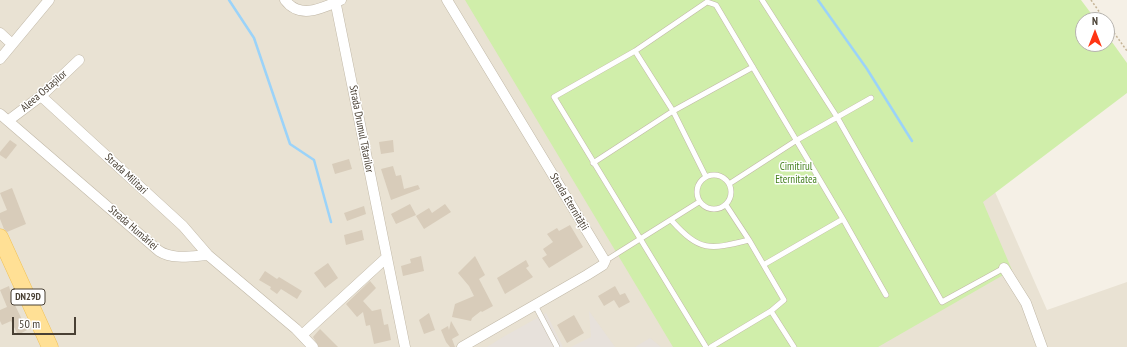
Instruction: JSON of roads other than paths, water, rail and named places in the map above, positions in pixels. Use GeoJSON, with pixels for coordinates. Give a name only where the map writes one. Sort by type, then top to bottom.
{"type":"FeatureCollection","features":[{"type":"Feature","properties":{"kind":"main road","name":"DN29D"},"geometry":{"type":"LineString","coordinates":[[0,237],[50,347]]}},
{"type":"Feature","properties":{"kind":"street"},"geometry":{"type":"LineString","coordinates":[[0,59],[49,0]]}},
{"type":"Feature","properties":{"kind":"street"},"geometry":{"type":"LineString","coordinates":[[285,0],[293,9],[301,12],[318,9],[337,1]]}},
{"type":"Feature","properties":{"kind":"street","name":"Strada Eternității"},"geometry":{"type":"LineString","coordinates":[[447,0],[605,261]]}},
{"type":"Feature","properties":{"kind":"street","name":"Strada Drumul Tătarilor"},"geometry":{"type":"LineString","coordinates":[[337,1],[386,258],[405,347]]}},
{"type":"Feature","properties":{"kind":"street"},"geometry":{"type":"LineString","coordinates":[[0,33],[12,44]]}},
{"type":"Feature","properties":{"kind":"street","name":"Aleea Ostașilor"},"geometry":{"type":"LineString","coordinates":[[9,120],[41,96],[79,60]]}},
{"type":"Feature","properties":{"kind":"street","name":"Strada Militari"},"geometry":{"type":"LineString","coordinates":[[41,96],[183,226],[208,255]]}},
{"type":"Feature","properties":{"kind":"street","name":"Strada Humăriei"},"geometry":{"type":"LineString","coordinates":[[0,114],[9,120],[159,251],[165,255],[174,256],[208,255]]}},
{"type":"Feature","properties":{"kind":"street"},"geometry":{"type":"LineString","coordinates":[[208,255],[302,335],[313,347]]}},
{"type":"Feature","properties":{"kind":"street"},"geometry":{"type":"LineString","coordinates":[[302,335],[386,258]]}},
{"type":"Feature","properties":{"kind":"street"},"geometry":{"type":"LineString","coordinates":[[462,347],[603,265],[605,261]]}},
{"type":"Feature","properties":{"kind":"street"},"geometry":{"type":"LineString","coordinates":[[1004,268],[1026,303],[1042,347]]}},
{"type":"Feature","properties":{"kind":"lane"},"geometry":{"type":"LineString","coordinates":[[762,0],[837,117],[942,302],[1004,268]]}},
{"type":"Feature","properties":{"kind":"lane"},"geometry":{"type":"LineString","coordinates":[[706,347],[554,97],[635,51],[707,2],[716,5],[797,140],[886,295]]}},
{"type":"Feature","properties":{"kind":"lane"},"geometry":{"type":"LineString","coordinates":[[635,51],[673,111],[706,177]]}},
{"type":"Feature","properties":{"kind":"lane"},"geometry":{"type":"LineString","coordinates":[[593,163],[673,111],[753,67]]}},
{"type":"Feature","properties":{"kind":"lane"},"geometry":{"type":"LineString","coordinates":[[729,184],[797,140],[871,98]]}},
{"type":"Feature","properties":{"kind":"lane"},"geometry":{"type":"LineString","coordinates":[[714,175],[720,176],[729,184],[731,195],[726,205],[716,210],[710,209],[699,202],[696,194],[697,188],[699,182],[706,177],[714,175]]}},
{"type":"Feature","properties":{"kind":"lane"},"geometry":{"type":"LineString","coordinates":[[605,261],[699,202]]}},
{"type":"Feature","properties":{"kind":"lane"},"geometry":{"type":"LineString","coordinates":[[711,347],[771,311],[784,300],[765,264],[726,205]]}},
{"type":"Feature","properties":{"kind":"lane"},"geometry":{"type":"LineString","coordinates":[[765,264],[843,219]]}},
{"type":"Feature","properties":{"kind":"lane"},"geometry":{"type":"LineString","coordinates":[[671,220],[694,243],[718,248],[749,240]]}},
{"type":"Feature","properties":{"kind":"lane"},"geometry":{"type":"LineString","coordinates":[[535,305],[558,347]]}},
{"type":"Feature","properties":{"kind":"lane"},"geometry":{"type":"LineString","coordinates":[[771,311],[794,347]]}},
{"type":"Feature","properties":{"kind":"waterway"},"geometry":{"type":"LineString","coordinates":[[229,0],[254,38],[290,144],[314,160],[331,222]]}},
{"type":"Feature","properties":{"kind":"waterway"},"geometry":{"type":"LineString","coordinates":[[818,0],[867,69],[912,141]]}},
{"type":"Feature","properties":{"kind":"park label","name":"Cimitirul Eternitatea"},"geometry":{"type":"Point","coordinates":[796,173]}}]}
